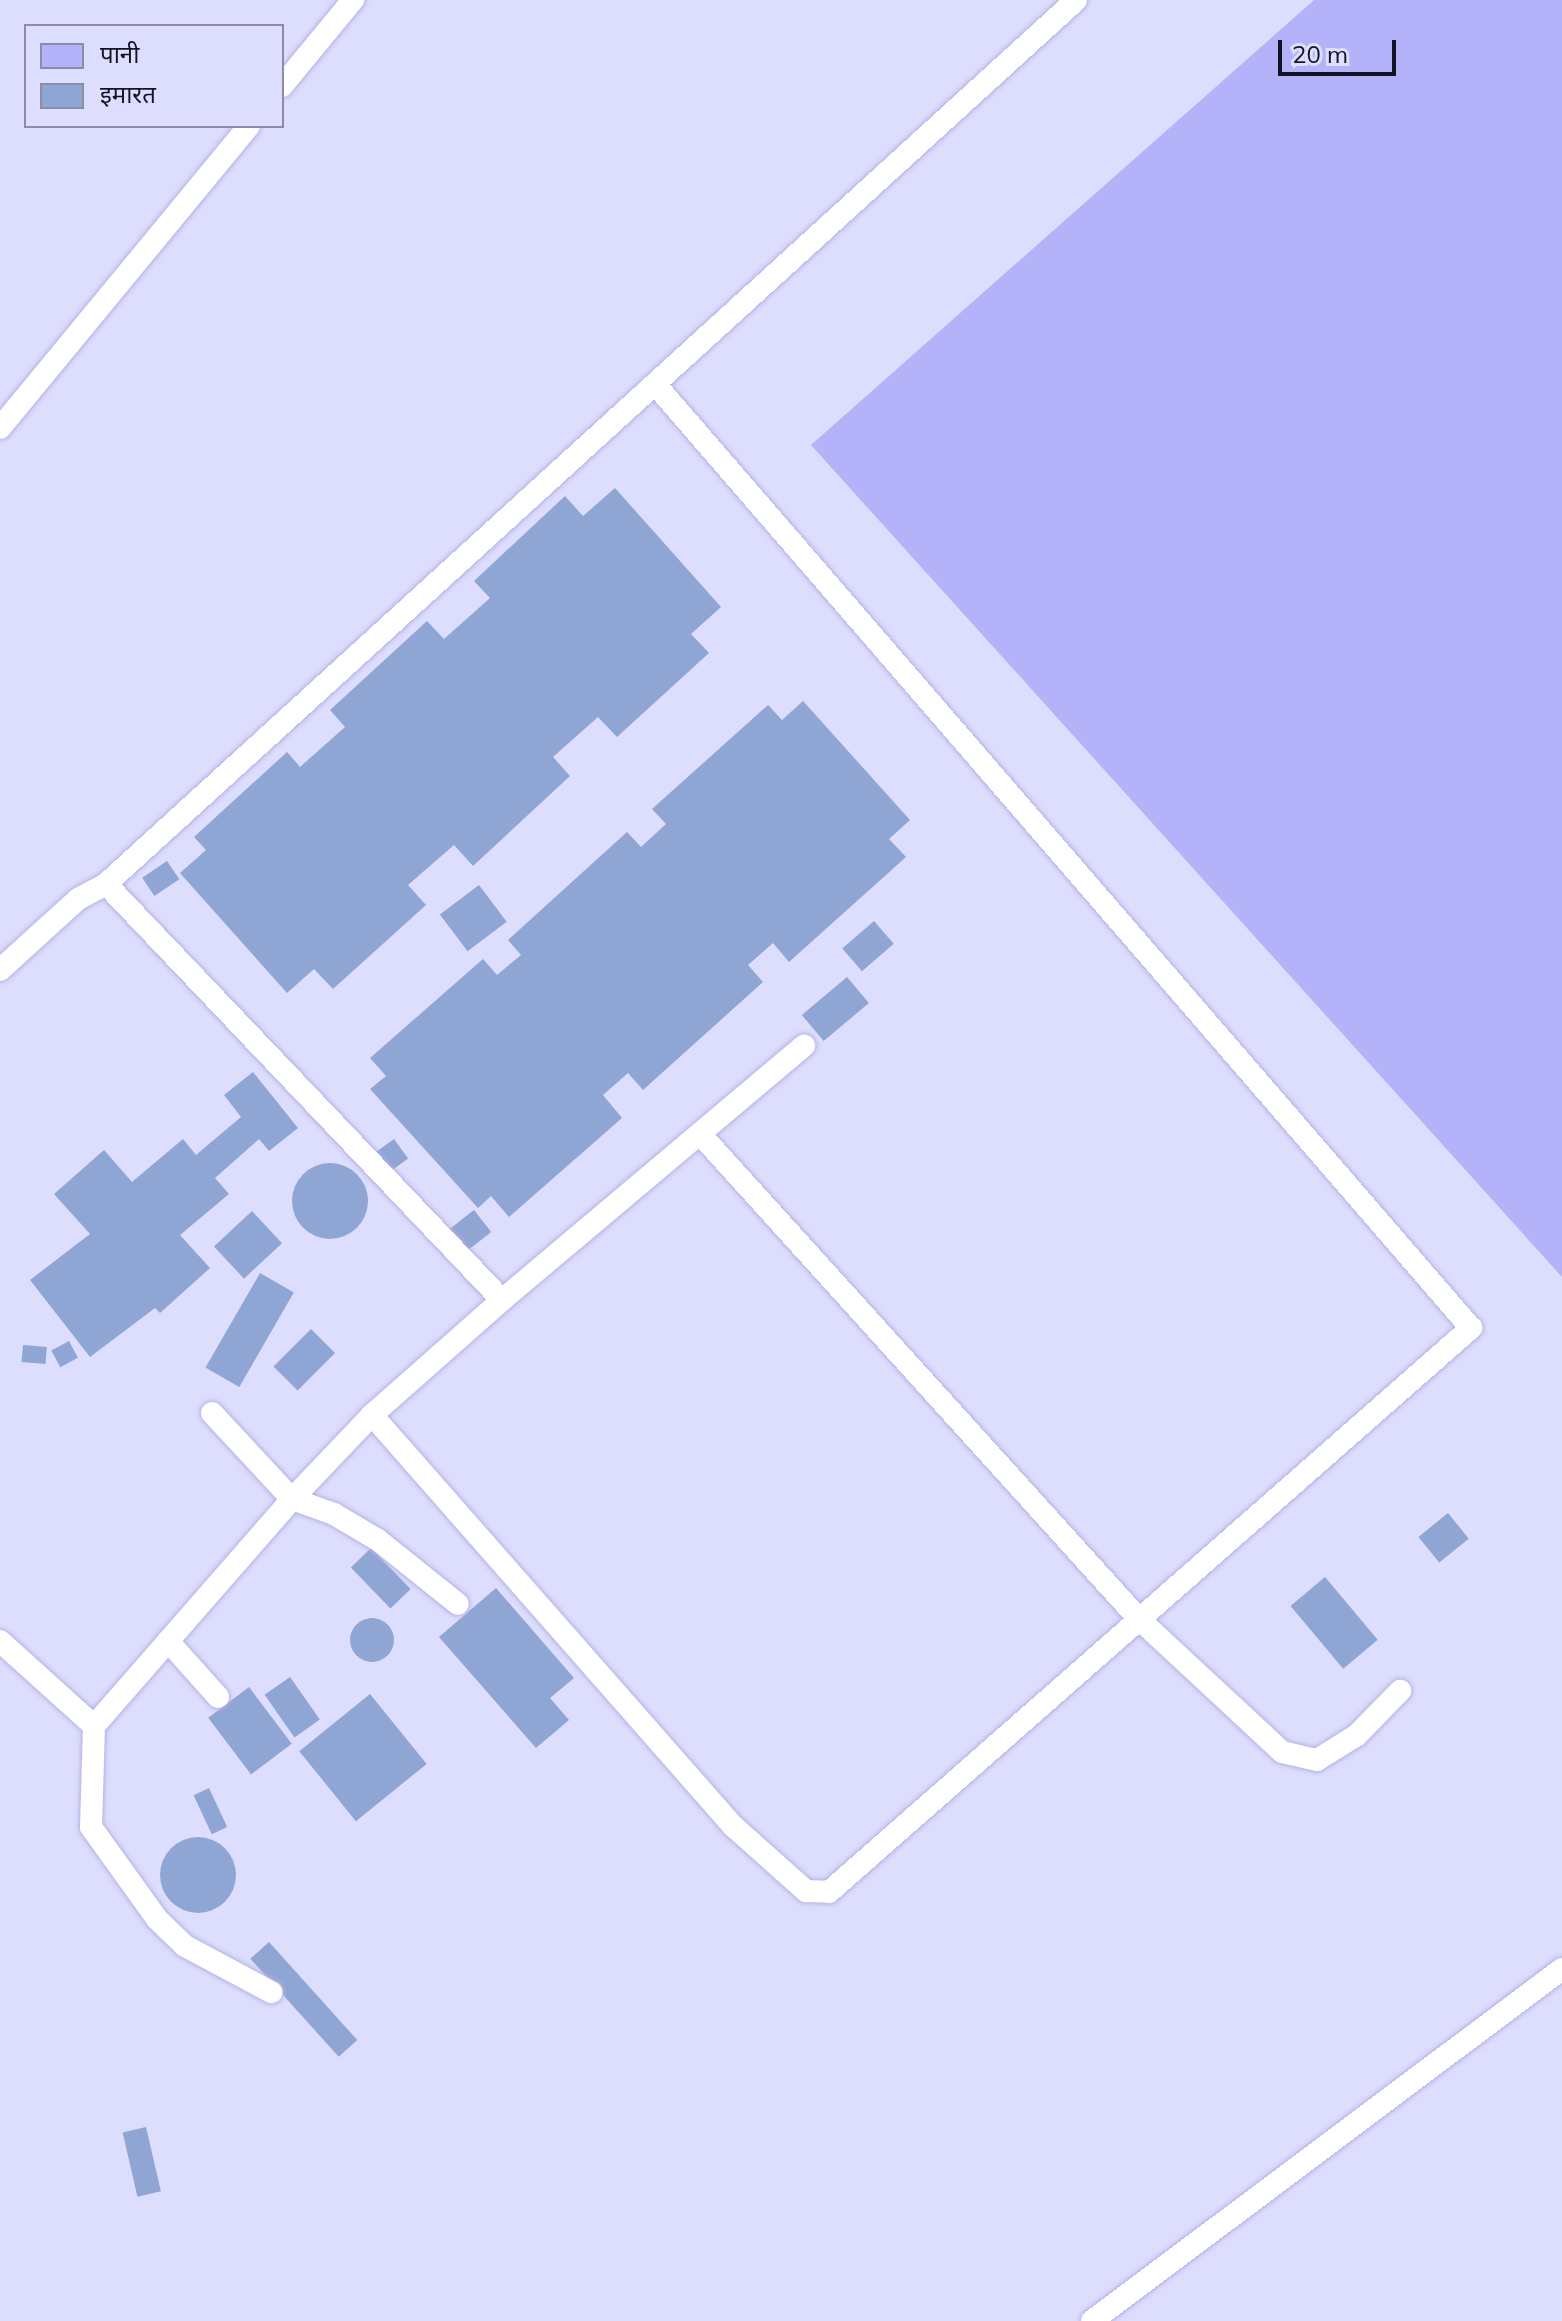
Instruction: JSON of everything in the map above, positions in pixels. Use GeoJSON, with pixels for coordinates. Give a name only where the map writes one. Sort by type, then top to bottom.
{"type":"FeatureCollection","features":[{"type":"Feature","properties":{"kind":"lane"},"geometry":{"type":"LineString","coordinates":[[284,84],[353,0]]}},
{"type":"Feature","properties":{"kind":"lane"},"geometry":{"type":"LineString","coordinates":[[0,970],[78,899],[106,884],[1076,0]]}},
{"type":"Feature","properties":{"kind":"lane"},"geometry":{"type":"LineString","coordinates":[[0,428],[247,128]]}},
{"type":"Feature","properties":{"kind":"lane"},"geometry":{"type":"LineString","coordinates":[[372,1415],[733,1826],[806,1891],[829,1892],[1471,1328],[655,384]]}},
{"type":"Feature","properties":{"kind":"lane"},"geometry":{"type":"LineString","coordinates":[[106,884],[502,1300]]}},
{"type":"Feature","properties":{"kind":"lane"},"geometry":{"type":"LineString","coordinates":[[271,1992],[185,1946],[157,1919],[91,1827],[94,1726],[292,1499],[372,1415],[502,1300],[804,1046]]}},
{"type":"Feature","properties":{"kind":"lane"},"geometry":{"type":"LineString","coordinates":[[701,1135],[1139,1619],[1282,1752],[1317,1760],[1357,1735],[1400,1691]]}},
{"type":"Feature","properties":{"kind":"lane"},"geometry":{"type":"LineString","coordinates":[[212,1413],[292,1499],[334,1514],[378,1540],[458,1604]]}},
{"type":"Feature","properties":{"kind":"lane"},"geometry":{"type":"LineString","coordinates":[[0,1641],[94,1726]]}},
{"type":"Feature","properties":{"kind":"lane"},"geometry":{"type":"LineString","coordinates":[[168,1641],[218,1697]]}},
{"type":"Feature","properties":{"kind":"lane"},"geometry":{"type":"LineString","coordinates":[[1092,2321],[1562,1969]]}},
{"type":"Feature","properties":{"kind":"water"},"geometry":{"type":"Polygon","coordinates":[[[1314,0],[1562,0],[1562,1277],[811,445],[1314,0]]]}},
{"type":"Feature","properties":{"kind":"building"},"geometry":{"type":"Polygon","coordinates":[[[615,488],[721,607],[691,634],[709,653],[617,737],[598,717],[553,757],[570,776],[473,866],[454,845],[408,885],[426,905],[333,989],[314,969],[287,993],[180,873],[206,850],[194,837],[287,752],[300,767],[345,727],[330,710],[427,621],[444,639],[490,598],[474,581],[565,496],[583,516],[615,488]]]}},
{"type":"Feature","properties":{"kind":"building"},"geometry":{"type":"Polygon","coordinates":[[[803,701],[910,820],[889,839],[906,857],[789,962],[773,943],[748,965],[763,982],[643,1090],[628,1073],[603,1095],[622,1118],[509,1217],[491,1196],[478,1208],[370,1089],[386,1076],[370,1058],[483,959],[497,975],[521,955],[508,940],[627,832],[641,847],[666,824],[652,809],[768,705],[782,720],[803,701]]]}},
{"type":"Feature","properties":{"kind":"building"},"geometry":{"type":"Polygon","coordinates":[[[167,861],[179,879],[154,896],[142,878],[167,861]]]}},
{"type":"Feature","properties":{"kind":"building"},"geometry":{"type":"Polygon","coordinates":[[[479,885],[507,922],[468,951],[440,914],[479,885]]]}},
{"type":"Feature","properties":{"kind":"building"},"geometry":{"type":"Polygon","coordinates":[[[874,921],[894,944],[862,971],[842,949],[874,921]]]}},
{"type":"Feature","properties":{"kind":"building"},"geometry":{"type":"Polygon","coordinates":[[[847,977],[869,1003],[824,1041],[802,1015],[847,977]]]}},
{"type":"Feature","properties":{"kind":"building"},"geometry":{"type":"Polygon","coordinates":[[[253,1072],[298,1128],[269,1151],[259,1139],[215,1178],[229,1194],[180,1235],[210,1268],[160,1313],[155,1308],[90,1357],[30,1280],[90,1234],[54,1194],[104,1150],[132,1182],[183,1139],[196,1155],[241,1117],[224,1095],[253,1072]]]}},
{"type":"Feature","properties":{"kind":"building"},"geometry":{"type":"Polygon","coordinates":[[[394,1139],[408,1158],[385,1175],[371,1156],[394,1139]]]}},
{"type":"Feature","properties":{"kind":"building"},"geometry":{"type":"Polygon","coordinates":[[[330,1163],[345,1166],[357,1174],[365,1186],[368,1201],[365,1216],[357,1228],[345,1236],[330,1239],[315,1236],[303,1228],[295,1216],[292,1201],[295,1186],[303,1174],[315,1166],[330,1163]]]}},
{"type":"Feature","properties":{"kind":"building"},"geometry":{"type":"Polygon","coordinates":[[[474,1210],[491,1232],[464,1254],[446,1232],[474,1210]]]}},
{"type":"Feature","properties":{"kind":"building"},"geometry":{"type":"Polygon","coordinates":[[[252,1211],[282,1243],[244,1279],[214,1246],[252,1211]]]}},
{"type":"Feature","properties":{"kind":"building"},"geometry":{"type":"Polygon","coordinates":[[[260,1273],[294,1292],[239,1387],[206,1367],[260,1273]]]}},
{"type":"Feature","properties":{"kind":"building"},"geometry":{"type":"Polygon","coordinates":[[[311,1329],[335,1353],[298,1391],[274,1366],[311,1329]]]}},
{"type":"Feature","properties":{"kind":"building"},"geometry":{"type":"Polygon","coordinates":[[[69,1341],[78,1358],[60,1367],[51,1350],[69,1341]]]}},
{"type":"Feature","properties":{"kind":"building"},"geometry":{"type":"Polygon","coordinates":[[[23,1345],[47,1347],[45,1364],[22,1362],[23,1345]]]}},
{"type":"Feature","properties":{"kind":"building"},"geometry":{"type":"Polygon","coordinates":[[[1448,1513],[1469,1539],[1439,1563],[1418,1537],[1448,1513]]]}},
{"type":"Feature","properties":{"kind":"building"},"geometry":{"type":"Polygon","coordinates":[[[371,1548],[411,1589],[390,1608],[351,1567],[371,1548]]]}},
{"type":"Feature","properties":{"kind":"building"},"geometry":{"type":"Polygon","coordinates":[[[1325,1577],[1378,1640],[1343,1669],[1291,1606],[1325,1577]]]}},
{"type":"Feature","properties":{"kind":"building"},"geometry":{"type":"Polygon","coordinates":[[[496,1588],[574,1678],[550,1698],[569,1720],[536,1748],[439,1637],[496,1588]]]}},
{"type":"Feature","properties":{"kind":"building"},"geometry":{"type":"Polygon","coordinates":[[[372,1618],[387,1625],[394,1640],[387,1655],[372,1662],[357,1655],[350,1640],[357,1625],[372,1618]]]}},
{"type":"Feature","properties":{"kind":"building"},"geometry":{"type":"Polygon","coordinates":[[[290,1677],[320,1720],[294,1737],[265,1695],[290,1677]]]}},
{"type":"Feature","properties":{"kind":"building"},"geometry":{"type":"Polygon","coordinates":[[[249,1687],[292,1744],[251,1774],[208,1718],[249,1687]]]}},
{"type":"Feature","properties":{"kind":"building"},"geometry":{"type":"Polygon","coordinates":[[[370,1694],[427,1764],[356,1821],[299,1751],[370,1694]]]}},
{"type":"Feature","properties":{"kind":"building"},"geometry":{"type":"Polygon","coordinates":[[[209,1788],[227,1827],[212,1834],[194,1795],[209,1788]]]}},
{"type":"Feature","properties":{"kind":"building"},"geometry":{"type":"Polygon","coordinates":[[[191,1837],[205,1837],[219,1843],[230,1854],[236,1875],[233,1890],[225,1902],[205,1913],[191,1913],[177,1907],[166,1896],[160,1882],[160,1868],[166,1854],[177,1843],[191,1837]]]}},
{"type":"Feature","properties":{"kind":"building"},"geometry":{"type":"Polygon","coordinates":[[[269,1942],[357,2040],[339,2057],[250,1959],[269,1942]]]}},
{"type":"Feature","properties":{"kind":"building"},"geometry":{"type":"Polygon","coordinates":[[[146,2127],[161,2191],[137,2197],[123,2132],[146,2127]]]}}]}
